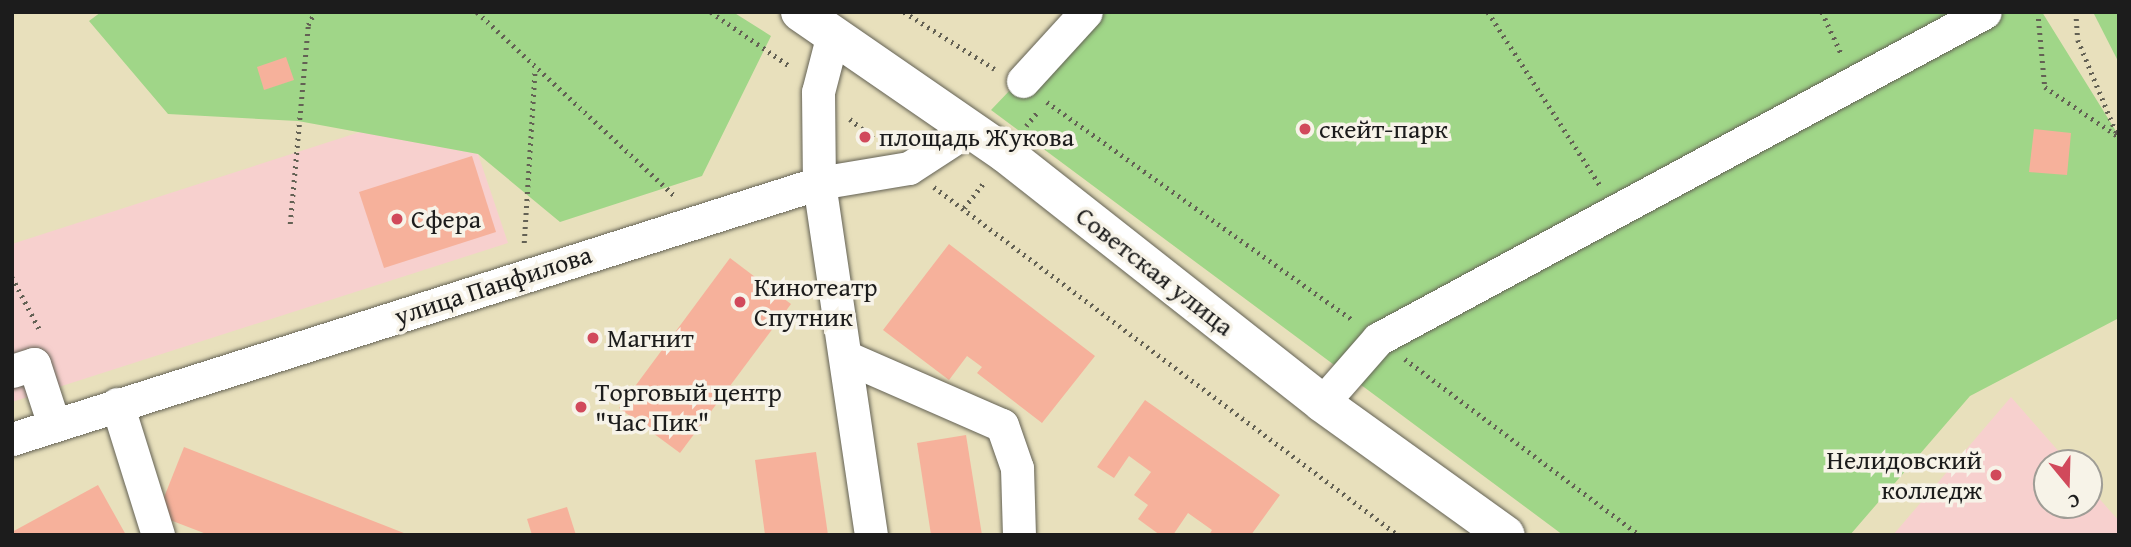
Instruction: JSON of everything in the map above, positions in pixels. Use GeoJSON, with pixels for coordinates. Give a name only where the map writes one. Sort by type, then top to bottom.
{"type":"FeatureCollection","features":[{"type":"Feature","properties":{"kind":"main road","name":"Советская улица"},"geometry":{"type":"LineString","coordinates":[[800,12],[969,129],[1322,403],[1506,535]]}},
{"type":"Feature","properties":{"kind":"street"},"geometry":{"type":"LineString","coordinates":[[1018,82],[1086,12]]}},
{"type":"Feature","properties":{"kind":"street"},"geometry":{"type":"LineString","coordinates":[[1322,403],[1378,339],[1985,12]]}},
{"type":"Feature","properties":{"kind":"street"},"geometry":{"type":"LineString","coordinates":[[832,34],[818,92],[819,183],[872,535]]}},
{"type":"Feature","properties":{"kind":"street","name":"улица Панфилова"},"geometry":{"type":"LineString","coordinates":[[12,439],[819,183],[909,168],[969,129]]}},
{"type":"Feature","properties":{"kind":"street"},"geometry":{"type":"LineString","coordinates":[[846,357],[1002,425],[1017,468],[1018,535]]}},
{"type":"Feature","properties":{"kind":"street"},"geometry":{"type":"LineString","coordinates":[[12,370],[34,364],[54,425]]}},
{"type":"Feature","properties":{"kind":"street"},"geometry":{"type":"LineString","coordinates":[[117,404],[159,535]]}},
{"type":"Feature","properties":{"kind":"path"},"geometry":{"type":"LineString","coordinates":[[290,224],[308,24],[315,12]]}},
{"type":"Feature","properties":{"kind":"path"},"geometry":{"type":"LineString","coordinates":[[477,12],[701,219]]}},
{"type":"Feature","properties":{"kind":"path"},"geometry":{"type":"LineString","coordinates":[[711,12],[778,54],[818,92],[909,168],[1398,535]]}},
{"type":"Feature","properties":{"kind":"path"},"geometry":{"type":"LineString","coordinates":[[904,12],[1018,82],[1378,339],[1639,535]]}},
{"type":"Feature","properties":{"kind":"path"},"geometry":{"type":"LineString","coordinates":[[1488,12],[1616,211]]}},
{"type":"Feature","properties":{"kind":"path"},"geometry":{"type":"LineString","coordinates":[[1822,12],[1855,83]]}},
{"type":"Feature","properties":{"kind":"path"},"geometry":{"type":"LineString","coordinates":[[2038,12],[2045,87],[2118,136]]}},
{"type":"Feature","properties":{"kind":"path"},"geometry":{"type":"LineString","coordinates":[[2076,12],[2078,40],[2118,136]]}},
{"type":"Feature","properties":{"kind":"path"},"geometry":{"type":"LineString","coordinates":[[522,276],[536,69]]}},
{"type":"Feature","properties":{"kind":"shaded area"},"geometry":{"type":"Polygon","coordinates":[[[360,132],[478,154],[508,243],[12,402],[12,244],[360,132]]]}},
{"type":"Feature","properties":{"kind":"shaded area","name":"Нелидовский колледж"},"geometry":{"type":"Polygon","coordinates":[[[2011,397],[2057,449],[2033,449],[2033,519],[2103,519],[2103,503],[2119,521],[2119,535],[1893,535],[2011,397]]]}},
{"type":"Feature","properties":{"kind":"green space"},"geometry":{"type":"Polygon","coordinates":[[[101,12],[733,12],[771,36],[702,176],[560,222],[478,154],[298,121],[168,114],[89,21],[101,12]]]}},
{"type":"Feature","properties":{"kind":"green space"},"geometry":{"type":"Polygon","coordinates":[[[1085,12],[2042,12],[2119,136],[2119,318],[1970,396],[1850,535],[1563,535],[991,110],[1085,12]]]}},
{"type":"Feature","properties":{"kind":"green space"},"geometry":{"type":"Polygon","coordinates":[[[2093,12],[2119,12],[2119,63],[2093,12]]]}},
{"type":"Feature","properties":{"kind":"building"},"geometry":{"type":"Polygon","coordinates":[[[286,57],[294,80],[264,90],[257,67],[286,57]]]}},
{"type":"Feature","properties":{"kind":"building"},"geometry":{"type":"Polygon","coordinates":[[[2034,129],[2071,133],[2067,175],[2029,172],[2034,129]]]}},
{"type":"Feature","properties":{"kind":"building"},"geometry":{"type":"Polygon","coordinates":[[[472,156],[496,232],[384,268],[359,192],[472,156]]]}},
{"type":"Feature","properties":{"kind":"building"},"geometry":{"type":"Polygon","coordinates":[[[949,244],[1095,356],[1042,423],[977,373],[982,367],[967,356],[949,380],[883,330],[949,244]]]}},
{"type":"Feature","properties":{"kind":"building"},"geometry":{"type":"Polygon","coordinates":[[[730,258],[791,304],[680,453],[619,408],[730,258]]]}},
{"type":"Feature","properties":{"kind":"building"},"geometry":{"type":"Polygon","coordinates":[[[1145,400],[1280,495],[1251,535],[1209,535],[1212,530],[1188,513],[1173,535],[1160,535],[1138,519],[1148,505],[1134,495],[1151,472],[1129,456],[1114,478],[1097,467],[1145,400]]]}},
{"type":"Feature","properties":{"kind":"building"},"geometry":{"type":"Polygon","coordinates":[[[966,435],[982,535],[931,535],[917,443],[966,435]]]}},
{"type":"Feature","properties":{"kind":"building"},"geometry":{"type":"Polygon","coordinates":[[[184,447],[409,535],[209,535],[157,515],[184,447]]]}},
{"type":"Feature","properties":{"kind":"building"},"geometry":{"type":"Polygon","coordinates":[[[816,452],[828,535],[765,535],[755,460],[816,452]]]}},
{"type":"Feature","properties":{"kind":"building"},"geometry":{"type":"Polygon","coordinates":[[[98,485],[126,535],[12,535],[12,532],[98,485]]]}},
{"type":"Feature","properties":{"kind":"building"},"geometry":{"type":"Polygon","coordinates":[[[567,507],[576,535],[532,535],[527,519],[567,507]]]}},
{"type":"Feature","properties":{"kind":"place","name":"скейт-парк"},"geometry":{"type":"Point","coordinates":[1305,129]}},
{"type":"Feature","properties":{"kind":"place","name":"площадь Жукова"},"geometry":{"type":"Point","coordinates":[865,137]}},
{"type":"Feature","properties":{"kind":"place","name":"Сфера"},"geometry":{"type":"Point","coordinates":[397,219]}},
{"type":"Feature","properties":{"kind":"place","name":"Кинотеатр Спутник"},"geometry":{"type":"Point","coordinates":[740,302]}},
{"type":"Feature","properties":{"kind":"place","name":"Магнит"},"geometry":{"type":"Point","coordinates":[593,338]}},
{"type":"Feature","properties":{"kind":"place","name":"Торговый центр \"Час Пик\""},"geometry":{"type":"Point","coordinates":[581,407]}},
{"type":"Feature","properties":{"kind":"place","name":"Нелидовский колледж"},"geometry":{"type":"Point","coordinates":[1996,475]}}]}
